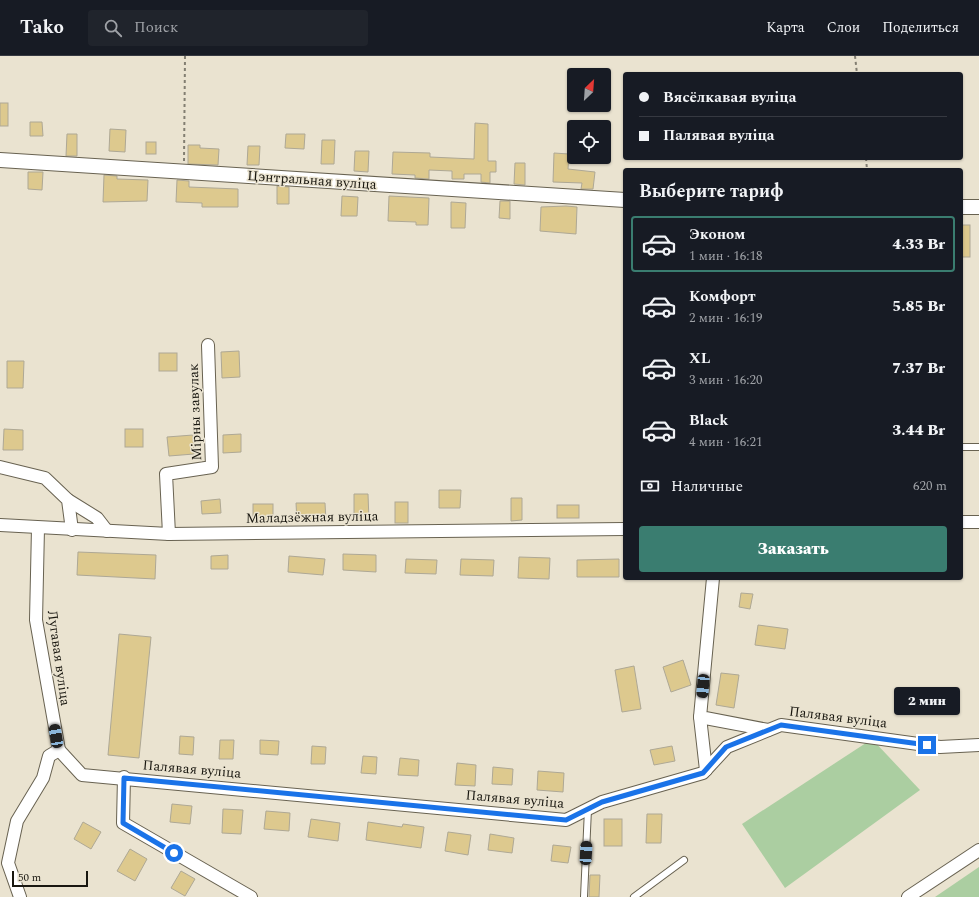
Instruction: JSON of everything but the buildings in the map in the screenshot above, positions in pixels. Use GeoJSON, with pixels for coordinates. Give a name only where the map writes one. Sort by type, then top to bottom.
{"type":"FeatureCollection","features":[{"type":"Feature","properties":{"kind":"street","name":"Цэнтральная вуліца"},"geometry":{"type":"LineString","coordinates":[[0,160],[623,200]]}},
{"type":"Feature","properties":{"kind":"street"},"geometry":{"type":"LineString","coordinates":[[963,207],[979,207]]}},
{"type":"Feature","properties":{"kind":"street","name":"Мірны завулак"},"geometry":{"type":"LineString","coordinates":[[169,534],[166,474],[212,467],[208,345]]}},
{"type":"Feature","properties":{"kind":"street"},"geometry":{"type":"LineString","coordinates":[[0,467],[45,478],[68,500],[97,518],[107,531]]}},
{"type":"Feature","properties":{"kind":"street"},"geometry":{"type":"LineString","coordinates":[[68,500],[72,530]]}},
{"type":"Feature","properties":{"kind":"street"},"geometry":{"type":"LineString","coordinates":[[963,522],[979,522]]}},
{"type":"Feature","properties":{"kind":"street","name":"Маладзёжная вуліца"},"geometry":{"type":"LineString","coordinates":[[0,525],[169,534],[623,529]]}},
{"type":"Feature","properties":{"kind":"street","name":"Лугавая вуліца"},"geometry":{"type":"LineString","coordinates":[[38,528],[36,620],[59,750]]}},
{"type":"Feature","properties":{"kind":"street"},"geometry":{"type":"LineString","coordinates":[[706,770],[700,717],[713,580]]}},
{"type":"Feature","properties":{"kind":"street"},"geometry":{"type":"LineString","coordinates":[[700,717],[768,730]]}},
{"type":"Feature","properties":{"kind":"street","name":"Палявая вуліца"},"geometry":{"type":"LineString","coordinates":[[59,750],[82,775],[566,820],[602,802],[703,773],[726,747],[781,725],[940,747],[979,745]]}},
{"type":"Feature","properties":{"kind":"street"},"geometry":{"type":"LineString","coordinates":[[20,897],[8,863],[17,821],[43,778],[49,756],[59,750]]}},
{"type":"Feature","properties":{"kind":"street"},"geometry":{"type":"LineString","coordinates":[[124,778],[123,823],[251,897]]}},
{"type":"Feature","properties":{"kind":"street"},"geometry":{"type":"LineString","coordinates":[[908,897],[979,850]]}},
{"type":"Feature","properties":{"kind":"lane"},"geometry":{"type":"LineString","coordinates":[[963,447],[979,447]]}},
{"type":"Feature","properties":{"kind":"lane"},"geometry":{"type":"LineString","coordinates":[[584,897],[588,809]]}},
{"type":"Feature","properties":{"kind":"lane"},"geometry":{"type":"LineString","coordinates":[[634,897],[684,860]]}},
{"type":"Feature","properties":{"kind":"path"},"geometry":{"type":"LineString","coordinates":[[184,172],[185,56]]}},
{"type":"Feature","properties":{"kind":"path"},"geometry":{"type":"LineString","coordinates":[[856,56],[857,72]]}},
{"type":"Feature","properties":{"kind":"green space"},"geometry":{"type":"Polygon","coordinates":[[[872,739],[920,790],[785,888],[742,824],[872,739]]]}},
{"type":"Feature","properties":{"kind":"green space"},"geometry":{"type":"Polygon","coordinates":[[[979,867],[979,897],[935,897],[979,867]]]}},
{"type":"Feature","properties":{"kind":"route"},"geometry":{"type":"LineString","coordinates":[[174,853],[123,823],[124,778],[566,820],[602,802],[703,773],[726,747],[781,725],[885,738],[927,745]]}}]}
